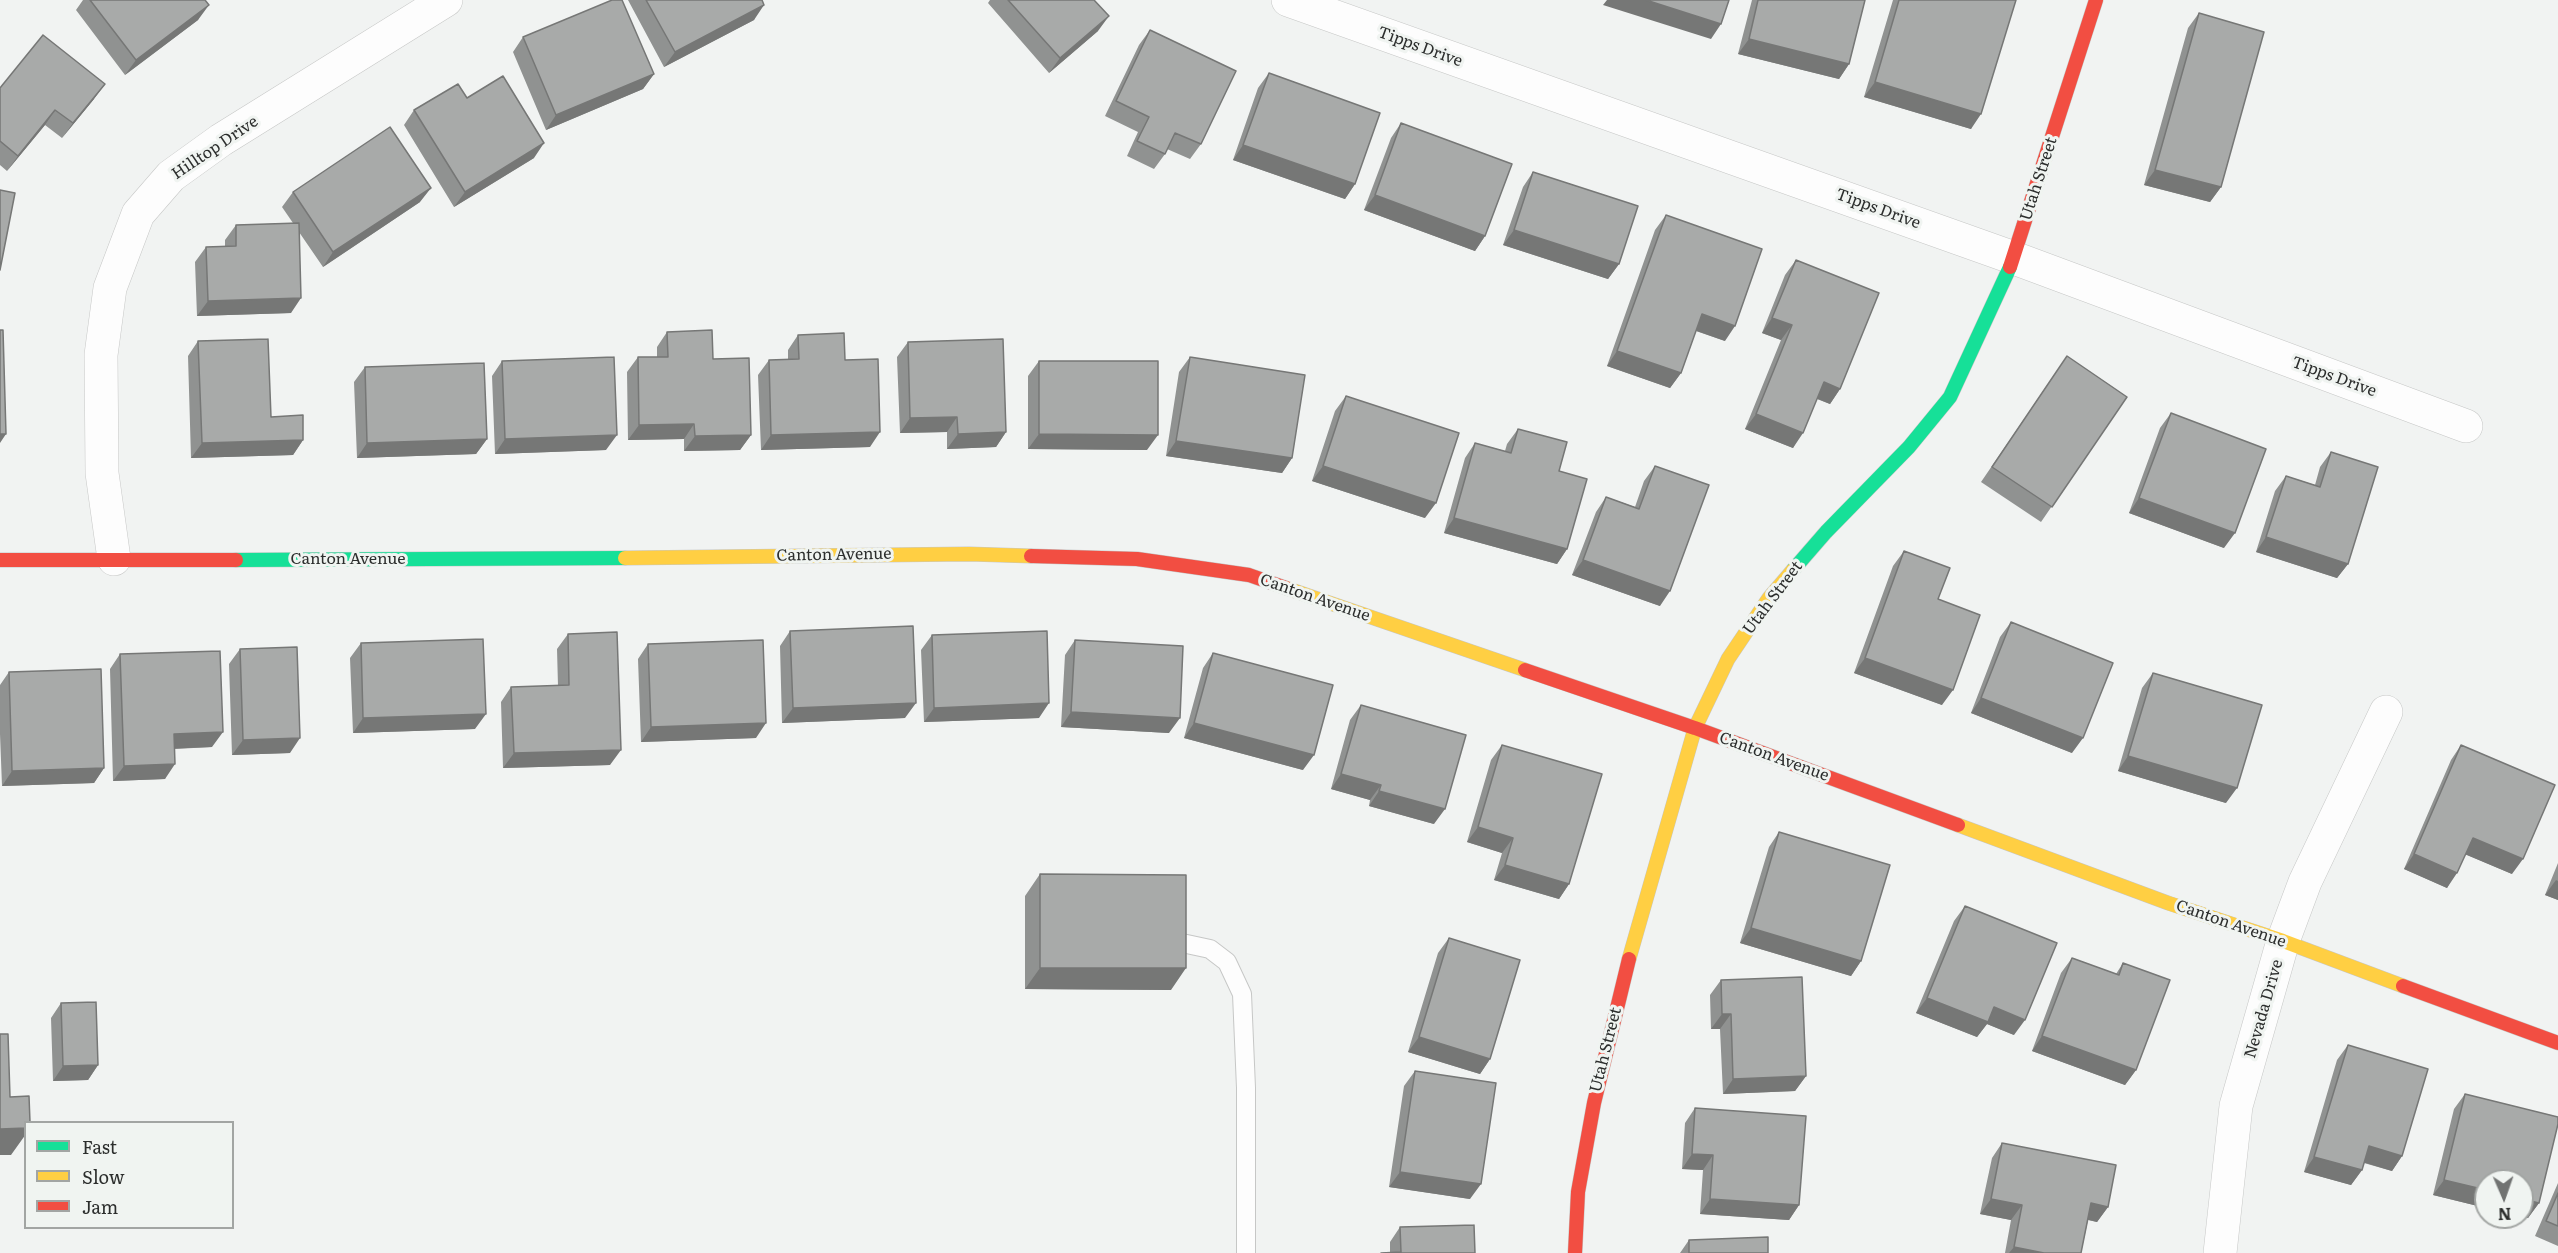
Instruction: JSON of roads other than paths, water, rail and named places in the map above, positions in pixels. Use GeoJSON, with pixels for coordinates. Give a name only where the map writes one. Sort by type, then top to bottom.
{"type":"FeatureCollection","features":[{"type":"Feature","properties":{"kind":"street","name":"Hilltop Drive"},"geometry":{"type":"LineString","coordinates":[[114,560],[102,473],[101,355],[110,288],[138,214],[171,176],[221,140],[446,0]]}},
{"type":"Feature","properties":{"kind":"street","name":"Tipps Drive"},"geometry":{"type":"LineString","coordinates":[[1288,0],[2014,258],[2466,426]]}},
{"type":"Feature","properties":{"kind":"street","name":"Utah Street"},"geometry":{"type":"LineString","coordinates":[[1575,1253],[1578,1192],[1594,1103],[1625,974],[1695,728],[1728,660],[1769,598],[1826,532],[1909,447],[1950,397],[2014,258],[2096,0]]}},
{"type":"Feature","properties":{"kind":"street","name":"Canton Avenue"},"geometry":{"type":"LineString","coordinates":[[0,560],[584,559],[969,554],[1137,559],[1249,575],[1695,728],[2168,903],[2283,941],[2558,1043]]}},
{"type":"Feature","properties":{"kind":"street","name":"Nevada Drive"},"geometry":{"type":"LineString","coordinates":[[2220,1253],[2236,1106],[2283,941],[2306,882],[2386,712]]}},
{"type":"Feature","properties":{"kind":"lane"},"geometry":{"type":"LineString","coordinates":[[1182,943],[1210,949],[1227,962],[1242,994],[1246,1088],[1246,1253]]}}]}
